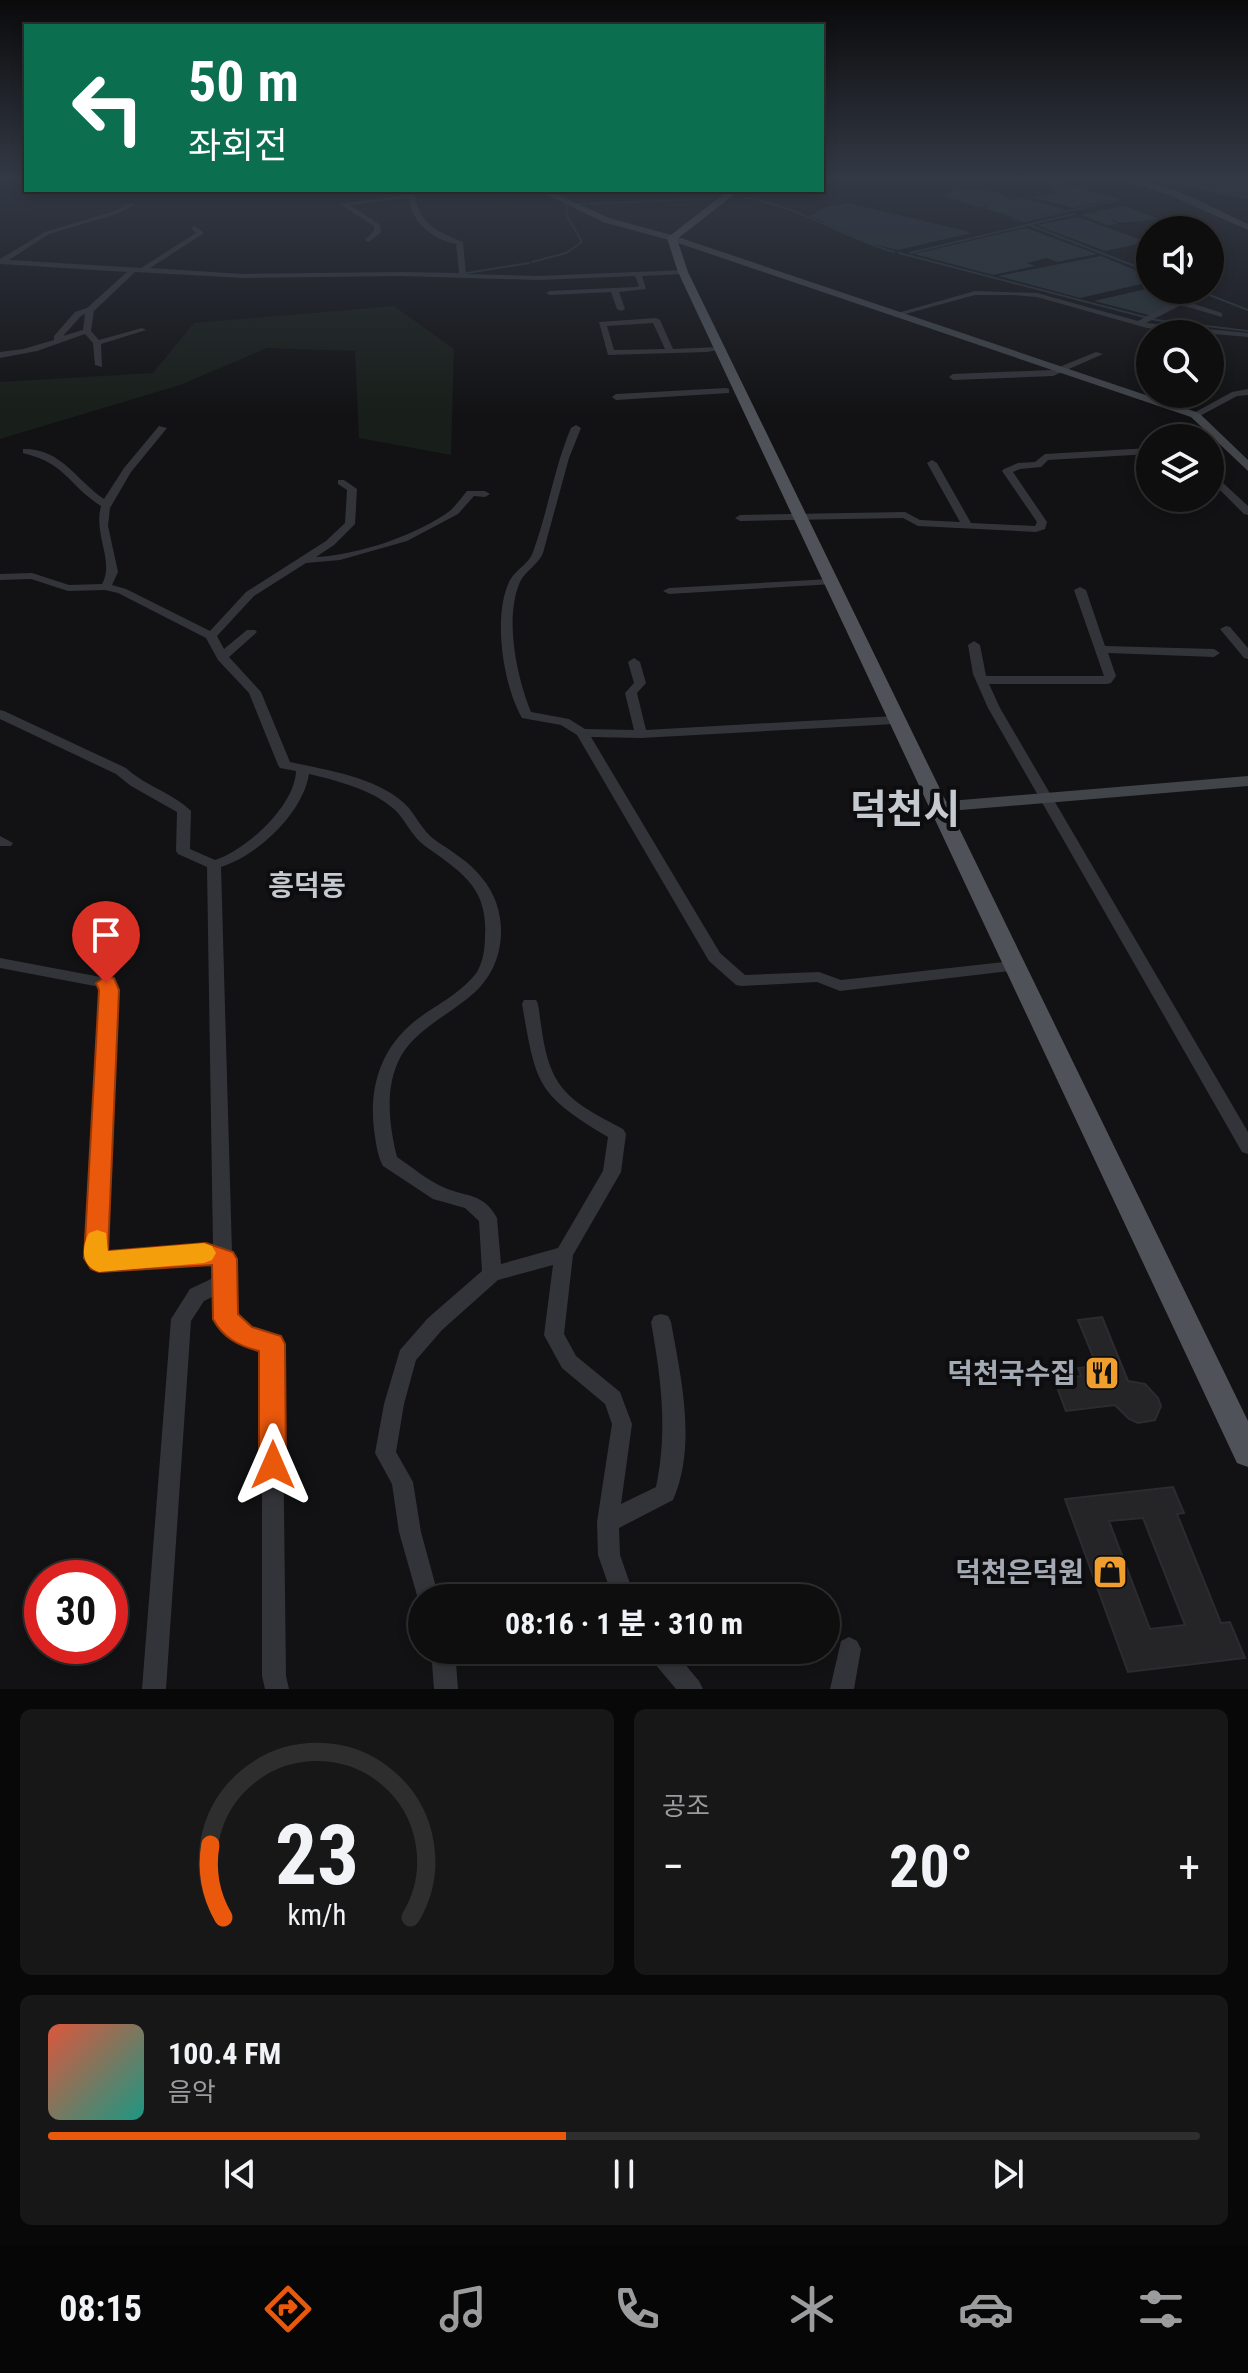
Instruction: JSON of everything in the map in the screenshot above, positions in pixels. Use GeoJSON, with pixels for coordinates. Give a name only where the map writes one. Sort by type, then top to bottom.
{"type":"FeatureCollection","features":[{"type":"Feature","properties":{"kind":"main road"},"geometry":{"type":"LineString","coordinates":[[678,256],[895,720],[1248,1453]]}},
{"type":"Feature","properties":{"kind":"main road"},"geometry":{"type":"LineString","coordinates":[[725,256],[1195,415],[1248,467]]}},
{"type":"Feature","properties":{"kind":"main road"},"geometry":{"type":"LineString","coordinates":[[937,807],[1248,781]]}},
{"type":"Feature","properties":{"kind":"street"},"geometry":{"type":"LineString","coordinates":[[54,341],[78,314],[90,310],[137,270],[162,256]]}},
{"type":"Feature","properties":{"kind":"street"},"geometry":{"type":"LineString","coordinates":[[461,256],[463,276]]}},
{"type":"Feature","properties":{"kind":"street"},"geometry":{"type":"LineString","coordinates":[[2,261],[243,276],[539,278],[683,272]]}},
{"type":"Feature","properties":{"kind":"street"},"geometry":{"type":"LineString","coordinates":[[550,293],[643,287],[638,274]]}},
{"type":"Feature","properties":{"kind":"street"},"geometry":{"type":"LineString","coordinates":[[614,290],[621,309]]}},
{"type":"Feature","properties":{"kind":"street"},"geometry":{"type":"LineString","coordinates":[[898,314],[975,293],[1013,293],[1037,295],[1136,324]]}},
{"type":"Feature","properties":{"kind":"street"},"geometry":{"type":"LineString","coordinates":[[1149,320],[1177,304]]}},
{"type":"Feature","properties":{"kind":"street"},"geometry":{"type":"LineString","coordinates":[[1186,304],[1219,315]]}},
{"type":"Feature","properties":{"kind":"street"},"geometry":{"type":"LineString","coordinates":[[90,310],[87,331],[97,343],[99,365]]}},
{"type":"Feature","properties":{"kind":"street"},"geometry":{"type":"LineString","coordinates":[[670,351],[656,320],[602,324],[611,353],[670,351],[720,349]]}},
{"type":"Feature","properties":{"kind":"street"},"geometry":{"type":"LineString","coordinates":[[97,343],[142,330]]}},
{"type":"Feature","properties":{"kind":"street"},"geometry":{"type":"LineString","coordinates":[[0,355],[33,352],[54,341],[87,331]]}},
{"type":"Feature","properties":{"kind":"street"},"geometry":{"type":"LineString","coordinates":[[1224,333],[1248,335]]}},
{"type":"Feature","properties":{"kind":"street"},"geometry":{"type":"LineString","coordinates":[[953,377],[1039,374],[1061,370],[1099,354]]}},
{"type":"Feature","properties":{"kind":"street"},"geometry":{"type":"LineString","coordinates":[[616,397],[726,391]]}},
{"type":"Feature","properties":{"kind":"street"},"geometry":{"type":"LineString","coordinates":[[1195,415],[1235,394],[1248,392]]}},
{"type":"Feature","properties":{"kind":"street"},"geometry":{"type":"LineString","coordinates":[[105,587],[112,580],[115,570],[105,546],[103,514],[132,462],[162,428]]}},
{"type":"Feature","properties":{"kind":"street"},"geometry":{"type":"LineString","coordinates":[[576,428],[537,558],[515,581],[506,625],[526,715],[565,722],[582,733],[714,957],[742,981],[819,977],[840,986],[1013,966]]}},
{"type":"Feature","properties":{"kind":"street"},"geometry":{"type":"LineString","coordinates":[[26,451],[48,455],[63,463],[92,497],[108,506]]}},
{"type":"Feature","properties":{"kind":"street"},"geometry":{"type":"LineString","coordinates":[[740,518],[905,515],[918,523],[1041,527],[1042,522],[1007,471],[1018,466],[1038,465],[1045,457],[1136,452]]}},
{"type":"Feature","properties":{"kind":"street"},"geometry":{"type":"LineString","coordinates":[[932,463],[967,525]]}},
{"type":"Feature","properties":{"kind":"street"},"geometry":{"type":"LineString","coordinates":[[211,636],[250,594],[330,543],[350,524],[352,489],[341,482]]}},
{"type":"Feature","properties":{"kind":"street"},"geometry":{"type":"LineString","coordinates":[[1224,488],[1248,512]]}},
{"type":"Feature","properties":{"kind":"street"},"geometry":{"type":"LineString","coordinates":[[303,560],[326,559],[400,540],[457,510],[471,493],[485,494]]}},
{"type":"Feature","properties":{"kind":"street"},"geometry":{"type":"LineString","coordinates":[[0,577],[32,576],[68,588],[105,587],[122,591],[211,636],[222,657],[255,692],[285,765],[345,779],[400,806],[412,829],[449,854],[479,881],[491,900],[492,953],[481,977],[406,1039],[394,1055],[384,1083],[379,1123],[389,1161],[439,1194],[471,1202],[488,1218],[492,1274]]}},
{"type":"Feature","properties":{"kind":"street"},"geometry":{"type":"LineString","coordinates":[[669,591],[830,582]]}},
{"type":"Feature","properties":{"kind":"street"},"geometry":{"type":"LineString","coordinates":[[981,680],[1101,682],[1110,676],[1080,590]]}},
{"type":"Feature","properties":{"kind":"street"},"geometry":{"type":"LineString","coordinates":[[1226,629],[1248,655]]}},
{"type":"Feature","properties":{"kind":"street"},"geometry":{"type":"LineString","coordinates":[[222,657],[251,632]]}},
{"type":"Feature","properties":{"kind":"street"},"geometry":{"type":"LineString","coordinates":[[974,645],[981,680],[1019,754],[1048,798],[1248,1147]]}},
{"type":"Feature","properties":{"kind":"street"},"geometry":{"type":"LineString","coordinates":[[1103,649],[1214,653]]}},
{"type":"Feature","properties":{"kind":"street"},"geometry":{"type":"LineString","coordinates":[[634,662],[640,683],[631,693],[641,734]]}},
{"type":"Feature","properties":{"kind":"street"},"geometry":{"type":"LineString","coordinates":[[0,714],[121,771],[134,785],[171,801],[184,811],[183,851],[214,865],[242,854],[257,842],[303,785],[303,769]]}},
{"type":"Feature","properties":{"kind":"street"},"geometry":{"type":"LineString","coordinates":[[582,733],[641,734],[895,720]]}},
{"type":"Feature","properties":{"kind":"street"},"geometry":{"type":"LineString","coordinates":[[214,865],[225,1259],[223,1282],[226,1319],[244,1336],[272,1344],[274,1676],[277,1689]]}},
{"type":"Feature","properties":{"kind":"street"},"geometry":{"type":"LineString","coordinates":[[0,963],[106,983],[109,990],[96,1258],[99,1262],[206,1253],[225,1259]]}},
{"type":"Feature","properties":{"kind":"street"},"geometry":{"type":"LineString","coordinates":[[530,1004],[542,1071],[552,1091],[569,1106],[617,1134],[612,1172],[564,1254],[554,1335],[569,1362],[613,1398],[622,1424],[608,1522],[609,1555],[619,1584]]}},
{"type":"Feature","properties":{"kind":"street"},"geometry":{"type":"LineString","coordinates":[[424,1584],[410,1532],[402,1482],[385,1453],[407,1356],[435,1324],[492,1274],[564,1254]]}},
{"type":"Feature","properties":{"kind":"street"},"geometry":{"type":"LineString","coordinates":[[154,1689],[181,1319],[197,1295],[223,1282]]}},
{"type":"Feature","properties":{"kind":"street"},"geometry":{"type":"LineString","coordinates":[[608,1522],[665,1493],[675,1452],[676,1407],[661,1322]]}},
{"type":"Feature","properties":{"kind":"street"},"geometry":{"type":"LineString","coordinates":[[842,1689],[849,1649]]}},
{"type":"Feature","properties":{"kind":"street"},"geometry":{"type":"LineString","coordinates":[[444,1664],[446,1689]]}},
{"type":"Feature","properties":{"kind":"street"},"geometry":{"type":"LineString","coordinates":[[670,1664],[691,1689]]}},
{"type":"Feature","properties":{"kind":"shaded area"},"geometry":{"type":"Polygon","coordinates":[[[921,256],[1088,256],[1057,262],[1047,258],[1027,263],[1035,266],[993,275],[921,256]]]}},
{"type":"Feature","properties":{"kind":"shaded area"},"geometry":{"type":"Polygon","coordinates":[[[1101,256],[1136,270],[1136,285],[1080,298],[998,276],[1101,256]]]}},
{"type":"Feature","properties":{"kind":"shaded area"},"geometry":{"type":"Polygon","coordinates":[[[1136,291],[1136,304],[1174,304],[1152,316],[1094,301],[1136,291]]]}},
{"type":"Feature","properties":{"kind":"shaded area"},"geometry":{"type":"Polygon","coordinates":[[[394,306],[454,349],[451,455],[359,438],[355,351],[267,348],[180,385],[0,439],[0,382],[153,373],[194,323],[394,306]]]}},
{"type":"Feature","properties":{"kind":"building","name":"덕천국수집"},"geometry":{"type":"Polygon","coordinates":[[[1102,1317],[1128,1381],[1145,1384],[1158,1398],[1161,1406],[1155,1420],[1138,1423],[1115,1405],[1066,1411],[1054,1379],[1081,1376],[1078,1368],[1097,1366],[1078,1320],[1102,1317]]]}},
{"type":"Feature","properties":{"kind":"building","name":"덕천은덕원"},"geometry":{"type":"Polygon","coordinates":[[[1173,1487],[1184,1513],[1177,1514],[1221,1623],[1230,1622],[1245,1658],[1128,1672],[1065,1499],[1173,1487]],[[1143,1518],[1109,1521],[1150,1629],[1185,1625],[1143,1518]]]}},
{"type":"Feature","properties":{"kind":"waterway"},"geometry":{"type":"LineString","coordinates":[[532,262],[555,256]]}},
{"type":"Feature","properties":{"kind":"waterway"},"geometry":{"type":"LineString","coordinates":[[910,256],[1156,320],[1248,331]]}},
{"type":"Feature","properties":{"kind":"waterway"},"geometry":{"type":"LineString","coordinates":[[1108,256],[1136,267]]}},
{"type":"Feature","properties":{"kind":"waterway"},"geometry":{"type":"LineString","coordinates":[[467,273],[529,263]]}},
{"type":"Feature","properties":{"kind":"waterway"},"geometry":{"type":"LineString","coordinates":[[1224,301],[1248,310]]}},
{"type":"Feature","properties":{"kind":"slow traffic"},"geometry":{"type":"LineString","coordinates":[[97,1240],[96,1258],[99,1262],[204,1253]]}},
{"type":"Feature","properties":{"kind":"place","name":"덕천국수집"},"geometry":{"type":"Point","coordinates":[1102,1373]}},
{"type":"Feature","properties":{"kind":"place","name":"덕천은덕원"},"geometry":{"type":"Point","coordinates":[1110,1572]}},
{"type":"Feature","properties":{"kind":"district","name":"덕천시"},"geometry":{"type":"Point","coordinates":[905,809]}},
{"type":"Feature","properties":{"kind":"district","name":"흥덕동"},"geometry":{"type":"Point","coordinates":[307,885]}},
{"type":"Feature","properties":{"kind":"route"},"geometry":{"type":"LineString","coordinates":[[106,983],[109,990],[96,1258],[99,1262],[206,1253],[225,1259],[223,1293],[226,1319],[244,1336],[272,1344],[273,1465]]}}]}
